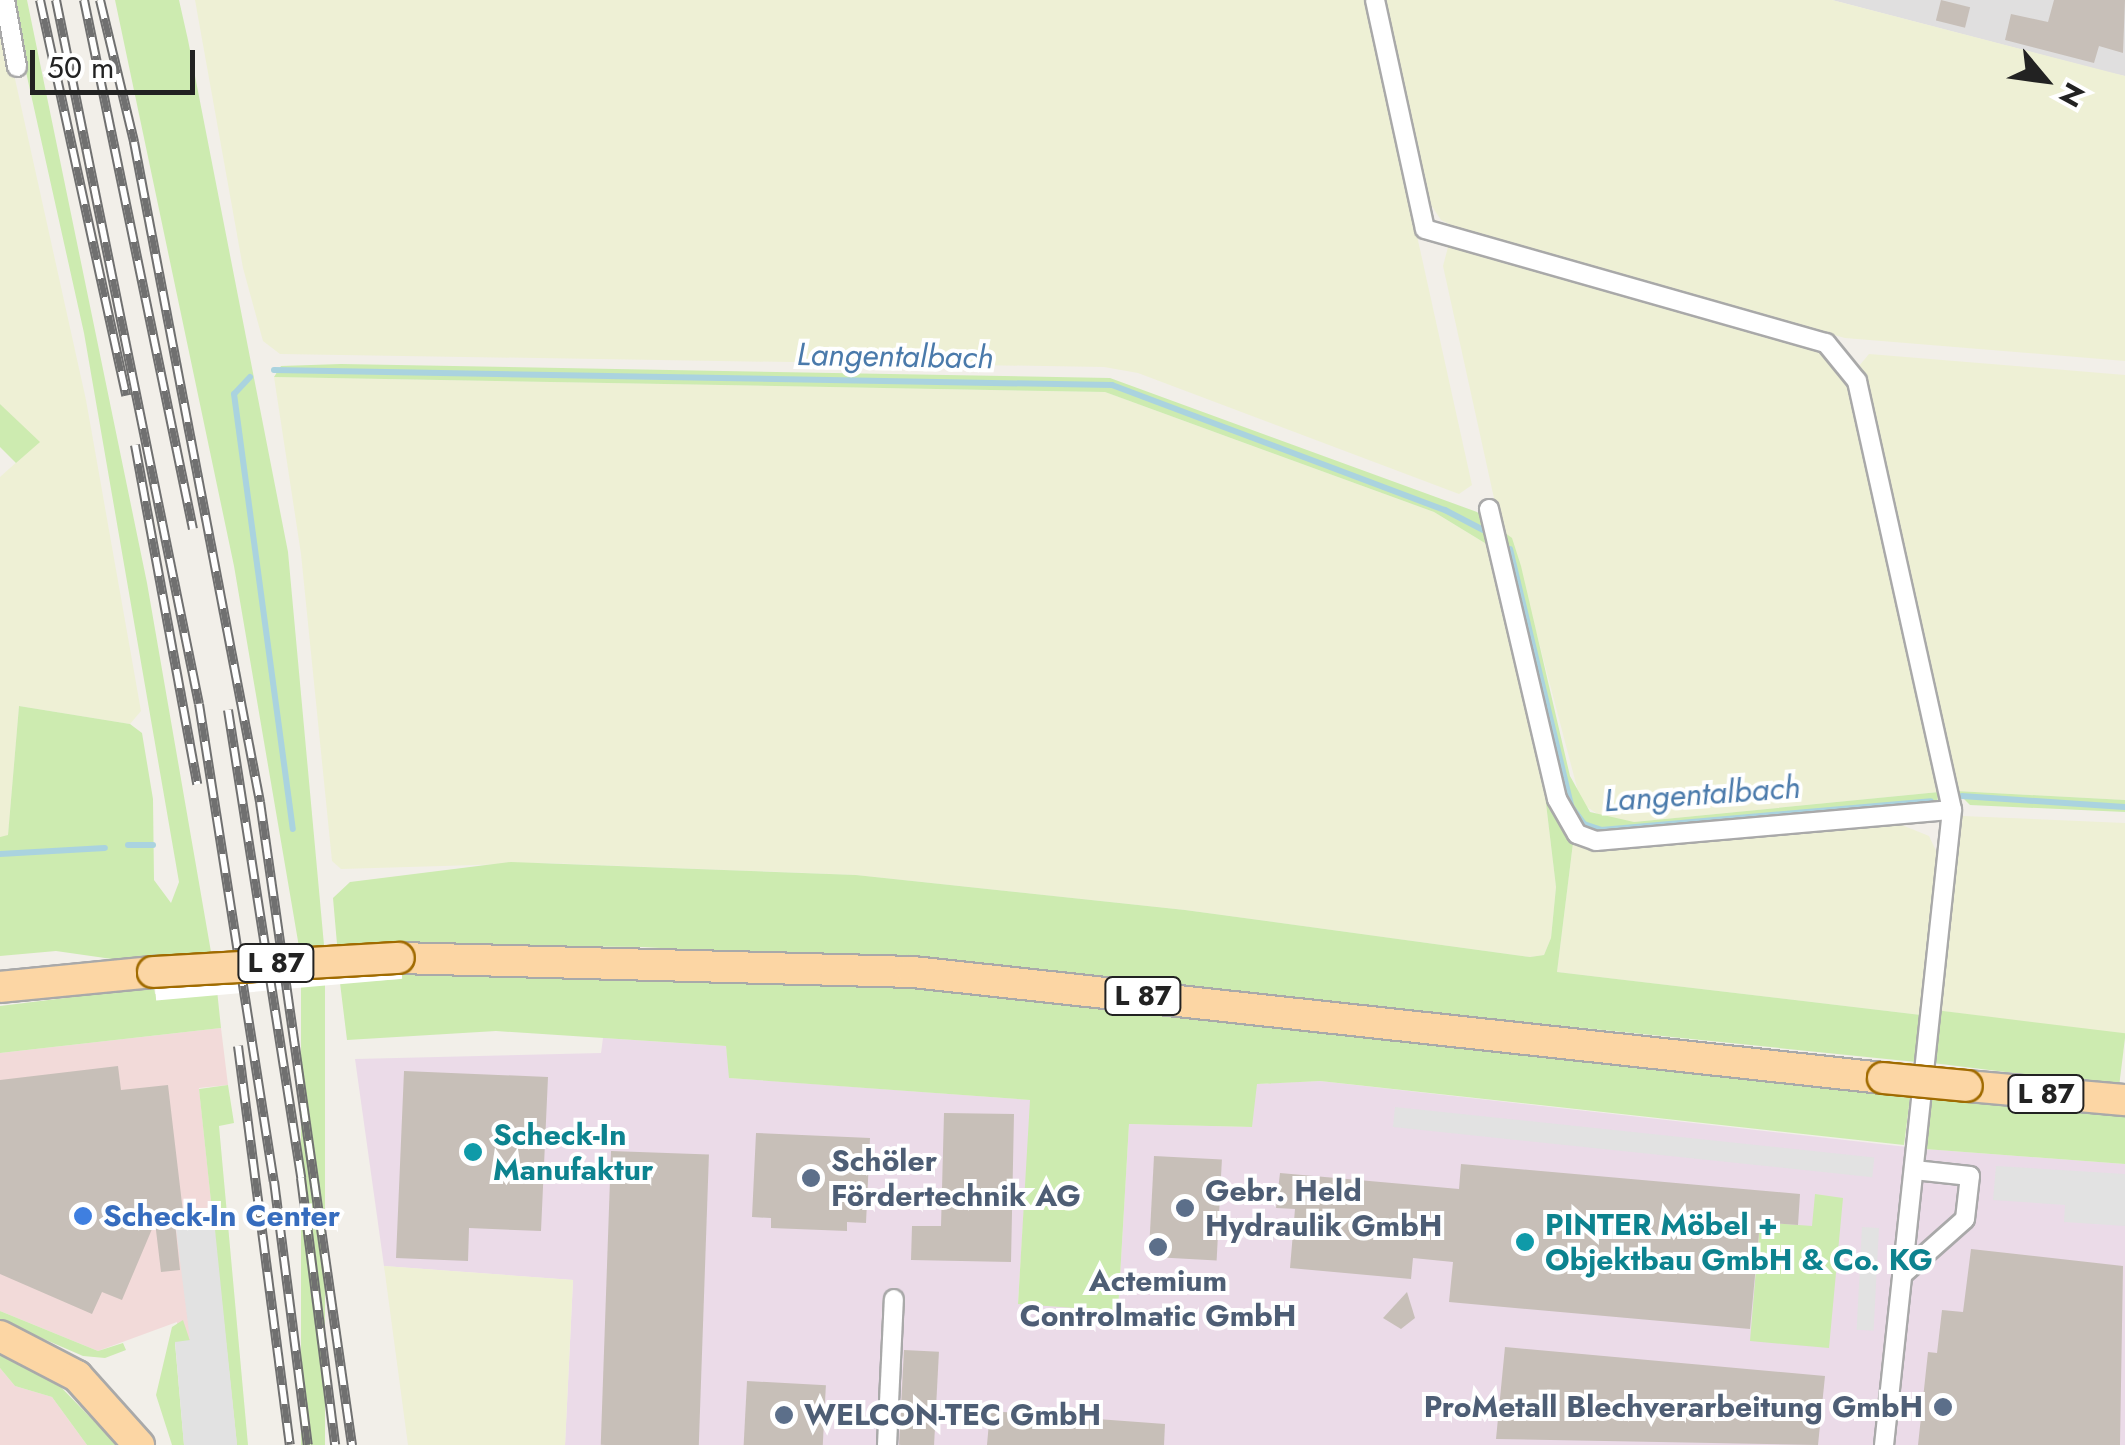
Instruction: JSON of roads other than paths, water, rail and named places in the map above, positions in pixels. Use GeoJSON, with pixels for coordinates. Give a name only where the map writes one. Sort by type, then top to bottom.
{"type":"FeatureCollection","features":[{"type":"Feature","properties":{"kind":"main road","name":"L 87"},"geometry":{"type":"LineString","coordinates":[[0,987],[153,972],[400,958],[913,972],[1884,1078],[2125,1100]]}},
{"type":"Feature","properties":{"kind":"main road"},"geometry":{"type":"LineString","coordinates":[[0,1336],[77,1376],[139,1445]]}},
{"type":"Feature","properties":{"kind":"street"},"geometry":{"type":"LineString","coordinates":[[5,0],[17,68]]}},
{"type":"Feature","properties":{"kind":"street"},"geometry":{"type":"LineString","coordinates":[[1375,0],[1425,229],[1826,342],[1844,358],[1857,381],[1952,810],[1884,1445]]}},
{"type":"Feature","properties":{"kind":"street"},"geometry":{"type":"LineString","coordinates":[[1489,509],[1557,799],[1577,834],[1596,841],[1952,810]]}},
{"type":"Feature","properties":{"kind":"street"},"geometry":{"type":"LineString","coordinates":[[1902,1275],[1965,1218],[1970,1176],[1914,1170]]}},
{"type":"Feature","properties":{"kind":"street"},"geometry":{"type":"LineString","coordinates":[[887,1445],[894,1299]]}},
{"type":"Feature","properties":{"kind":"waterway","name":"Langentalbach"},"geometry":{"type":"LineString","coordinates":[[274,370],[1112,385],[1445,510],[1487,532]]}},
{"type":"Feature","properties":{"kind":"waterway","name":"Langentalbach"},"geometry":{"type":"LineString","coordinates":[[250,377],[234,394],[293,829]]}},
{"type":"Feature","properties":{"kind":"waterway","name":"Langentalbach"},"geometry":{"type":"LineString","coordinates":[[1510,549],[1571,806],[1584,824],[1601,830],[1931,801]]}},
{"type":"Feature","properties":{"kind":"waterway","name":"Langentalbach"},"geometry":{"type":"LineString","coordinates":[[1962,796],[2125,807]]}},
{"type":"Feature","properties":{"kind":"waterway","name":"Langentalbach"},"geometry":{"type":"LineString","coordinates":[[128,845],[153,845]]}},
{"type":"Feature","properties":{"kind":"waterway","name":"Langentalbach"},"geometry":{"type":"LineString","coordinates":[[0,854],[105,848]]}},
{"type":"Feature","properties":{"kind":"railway"},"geometry":{"type":"LineString","coordinates":[[40,0],[126,396]]}},
{"type":"Feature","properties":{"kind":"railway"},"geometry":{"type":"LineString","coordinates":[[56,0],[199,704],[274,1181],[308,1445]]}},
{"type":"Feature","properties":{"kind":"railway"},"geometry":{"type":"LineString","coordinates":[[84,0],[193,529]]}},
{"type":"Feature","properties":{"kind":"railway"},"geometry":{"type":"LineString","coordinates":[[100,0],[134,142],[260,802],[352,1445]]}},
{"type":"Feature","properties":{"kind":"railway"},"geometry":{"type":"LineString","coordinates":[[135,445],[197,784]]}},
{"type":"Feature","properties":{"kind":"railway"},"geometry":{"type":"LineString","coordinates":[[228,710],[301,1178],[335,1445]]}},
{"type":"Feature","properties":{"kind":"railway"},"geometry":{"type":"LineString","coordinates":[[238,1046],[290,1445]]}},
{"type":"Feature","properties":{"kind":"place","name":"Scheck-In Manufaktur"},"geometry":{"type":"Point","coordinates":[473,1152]}},
{"type":"Feature","properties":{"kind":"place","name":"Schöler Fördertechnik AG"},"geometry":{"type":"Point","coordinates":[811,1178]}},
{"type":"Feature","properties":{"kind":"place","name":"Gebr. Held Hydraulik GmbH"},"geometry":{"type":"Point","coordinates":[1185,1208]}},
{"type":"Feature","properties":{"kind":"place","name":"Scheck-In Center"},"geometry":{"type":"Point","coordinates":[83,1216]}},
{"type":"Feature","properties":{"kind":"place","name":"PINTER Möbel + Objektbau GmbH & Co. KG"},"geometry":{"type":"Point","coordinates":[1525,1242]}},
{"type":"Feature","properties":{"kind":"place","name":"Actemium Controlmatic GmbH"},"geometry":{"type":"Point","coordinates":[1158,1247]}},
{"type":"Feature","properties":{"kind":"place","name":"ProMetall Blechverarbeitung GmbH"},"geometry":{"type":"Point","coordinates":[1943,1407]}},
{"type":"Feature","properties":{"kind":"place","name":"WELCON-TEC GmbH"},"geometry":{"type":"Point","coordinates":[784,1415]}}]}
